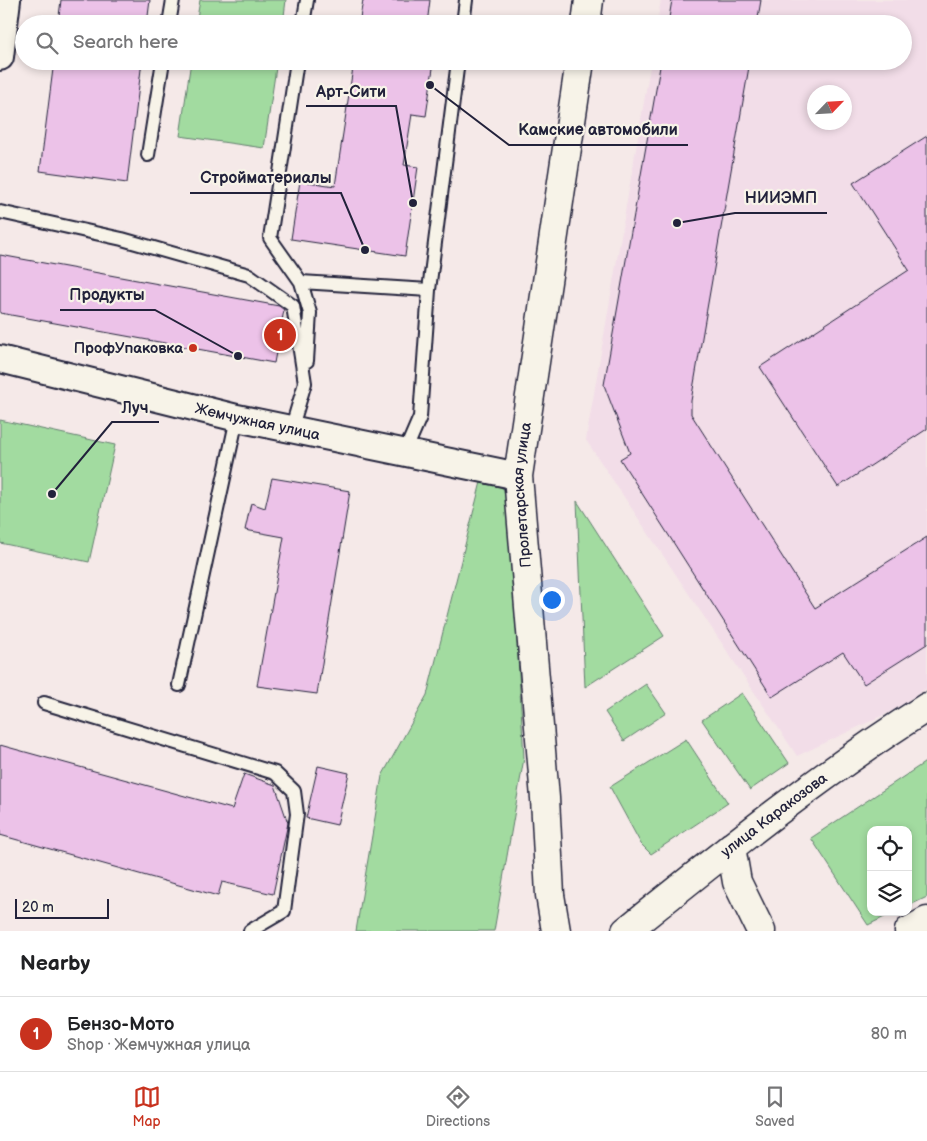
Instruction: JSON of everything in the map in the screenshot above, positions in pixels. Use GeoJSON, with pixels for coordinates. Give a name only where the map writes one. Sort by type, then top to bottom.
{"type":"FeatureCollection","features":[{"type":"Feature","properties":{"kind":"main road"},"geometry":{"type":"LineString","coordinates":[[587,15],[589,0]]}},
{"type":"Feature","properties":{"kind":"main road","name":"Пролетарская улица"},"geometry":{"type":"LineString","coordinates":[[556,931],[550,895],[545,798],[518,476],[579,70]]}},
{"type":"Feature","properties":{"kind":"main road","name":"улица Каракозова"},"geometry":{"type":"LineString","coordinates":[[626,931],[732,847],[877,739],[927,707]]}},
{"type":"Feature","properties":{"kind":"main road"},"geometry":{"type":"LineString","coordinates":[[732,847],[737,882],[761,931]]}},
{"type":"Feature","properties":{"kind":"main road"},"geometry":{"type":"LineString","coordinates":[[909,931],[927,921]]}},
{"type":"Feature","properties":{"kind":"street"},"geometry":{"type":"LineString","coordinates":[[0,57],[7,0]]}},
{"type":"Feature","properties":{"kind":"street","name":"Жемчужная улица"},"geometry":{"type":"LineString","coordinates":[[0,358],[237,418],[518,476]]}},
{"type":"Feature","properties":{"kind":"lane"},"geometry":{"type":"LineString","coordinates":[[170,15],[173,0]]}},
{"type":"Feature","properties":{"kind":"lane"},"geometry":{"type":"LineString","coordinates":[[304,15],[307,0]]}},
{"type":"Feature","properties":{"kind":"lane"},"geometry":{"type":"LineString","coordinates":[[464,15],[466,0]]}},
{"type":"Feature","properties":{"kind":"lane"},"geometry":{"type":"LineString","coordinates":[[148,155],[162,70]]}},
{"type":"Feature","properties":{"kind":"lane"},"geometry":{"type":"LineString","coordinates":[[291,430],[305,383],[310,313],[301,282],[270,238],[296,70]]}},
{"type":"Feature","properties":{"kind":"lane"},"geometry":{"type":"LineString","coordinates":[[404,454],[420,417],[428,290],[457,70]]}},
{"type":"Feature","properties":{"kind":"lane"},"geometry":{"type":"LineString","coordinates":[[0,212],[122,239],[249,275],[293,306],[305,383]]}},
{"type":"Feature","properties":{"kind":"lane"},"geometry":{"type":"LineString","coordinates":[[301,282],[428,290]]}},
{"type":"Feature","properties":{"kind":"lane"},"geometry":{"type":"LineString","coordinates":[[179,685],[237,418]]}},
{"type":"Feature","properties":{"kind":"lane"},"geometry":{"type":"LineString","coordinates":[[44,703],[275,773],[294,791],[297,814],[284,911],[250,931]]}},
{"type":"Feature","properties":{"kind":"shaded area"},"geometry":{"type":"Polygon","coordinates":[[[661,0],[927,0],[927,688],[892,711],[797,756],[586,440],[649,70],[912,70],[912,15],[658,15],[661,0]]]}},
{"type":"Feature","properties":{"kind":"green space"},"geometry":{"type":"Polygon","coordinates":[[[200,0],[286,0],[284,15],[198,15],[200,0]]]}},
{"type":"Feature","properties":{"kind":"green space"},"geometry":{"type":"Polygon","coordinates":[[[190,70],[276,70],[264,148],[180,136],[190,70]]]}},
{"type":"Feature","properties":{"kind":"green space"},"geometry":{"type":"Polygon","coordinates":[[[0,420],[115,445],[89,562],[0,543],[0,420]]]}},
{"type":"Feature","properties":{"kind":"green space"},"geometry":{"type":"Polygon","coordinates":[[[482,478],[508,491],[524,758],[494,931],[356,931],[382,776],[427,695],[482,478]]]}},
{"type":"Feature","properties":{"kind":"green space"},"geometry":{"type":"Polygon","coordinates":[[[577,501],[664,636],[585,687],[577,501]]]}},
{"type":"Feature","properties":{"kind":"green space"},"geometry":{"type":"Polygon","coordinates":[[[646,684],[666,713],[624,741],[605,712],[646,684]]]}},
{"type":"Feature","properties":{"kind":"green space"},"geometry":{"type":"Polygon","coordinates":[[[742,693],[789,763],[750,790],[702,720],[742,693]]]}},
{"type":"Feature","properties":{"kind":"green space"},"geometry":{"type":"Polygon","coordinates":[[[686,739],[728,803],[651,854],[641,844],[610,787],[686,739]]]}},
{"type":"Feature","properties":{"kind":"green space"},"geometry":{"type":"Polygon","coordinates":[[[927,761],[927,897],[912,904],[912,826],[867,826],[867,916],[887,916],[868,925],[811,838],[927,761]]]}},
{"type":"Feature","properties":{"kind":"building"},"geometry":{"type":"Polygon","coordinates":[[[61,0],[150,0],[148,15],[59,15],[61,0]]]}},
{"type":"Feature","properties":{"kind":"building"},"geometry":{"type":"Polygon","coordinates":[[[363,0],[430,0],[428,15],[360,15],[363,0]]]}},
{"type":"Feature","properties":{"kind":"building"},"geometry":{"type":"Polygon","coordinates":[[[672,0],[761,0],[758,15],[670,15],[672,0]]]}},
{"type":"Feature","properties":{"kind":"building"},"geometry":{"type":"Polygon","coordinates":[[[53,70],[141,70],[127,183],[40,171],[53,70]]]}},
{"type":"Feature","properties":{"kind":"building"},"geometry":{"type":"Polygon","coordinates":[[[353,70],[433,70],[426,116],[412,114],[404,165],[418,167],[405,256],[291,239],[300,181],[335,186],[353,70]]]}},
{"type":"Feature","properties":{"kind":"building"},"geometry":{"type":"Polygon","coordinates":[[[659,70],[748,70],[691,401],[691,414],[815,608],[927,537],[927,644],[864,684],[843,652],[772,697],[620,459],[630,453],[604,385],[659,70]]]}},
{"type":"Feature","properties":{"kind":"building"},"geometry":{"type":"Polygon","coordinates":[[[927,136],[927,429],[838,487],[760,367],[909,270],[853,183],[927,136]]]}},
{"type":"Feature","properties":{"kind":"building"},"geometry":{"type":"Polygon","coordinates":[[[0,255],[279,306],[284,310],[274,363],[0,313],[0,255]]]}},
{"type":"Feature","properties":{"kind":"building"},"geometry":{"type":"Polygon","coordinates":[[[272,478],[350,491],[317,694],[257,686],[284,537],[245,530],[251,503],[265,508],[272,478]]]}},
{"type":"Feature","properties":{"kind":"building"},"geometry":{"type":"Polygon","coordinates":[[[0,745],[232,809],[244,774],[275,785],[288,823],[273,894],[222,882],[218,896],[0,835],[0,745]]]}},
{"type":"Feature","properties":{"kind":"building"},"geometry":{"type":"Polygon","coordinates":[[[318,766],[349,773],[337,825],[306,818],[318,766]]]}},
{"type":"Feature","properties":{"kind":"place","name":"Камские автомобили"},"geometry":{"type":"Point","coordinates":[430,85]}},
{"type":"Feature","properties":{"kind":"place","name":"Арт-Сити"},"geometry":{"type":"Point","coordinates":[413,203]}},
{"type":"Feature","properties":{"kind":"place","name":"НИИЭМП"},"geometry":{"type":"Point","coordinates":[677,223]}},
{"type":"Feature","properties":{"kind":"place","name":"Стройматериалы"},"geometry":{"type":"Point","coordinates":[365,250]}},
{"type":"Feature","properties":{"kind":"place","name":"Бензо-Мото"},"geometry":{"type":"Point","coordinates":[280,335]}},
{"type":"Feature","properties":{"kind":"place","name":"ПрофУпаковка"},"geometry":{"type":"Point","coordinates":[193,348]}},
{"type":"Feature","properties":{"kind":"place","name":"Продукты"},"geometry":{"type":"Point","coordinates":[238,356]}},
{"type":"Feature","properties":{"kind":"place","name":"Луч"},"geometry":{"type":"Point","coordinates":[52,494]}}]}
